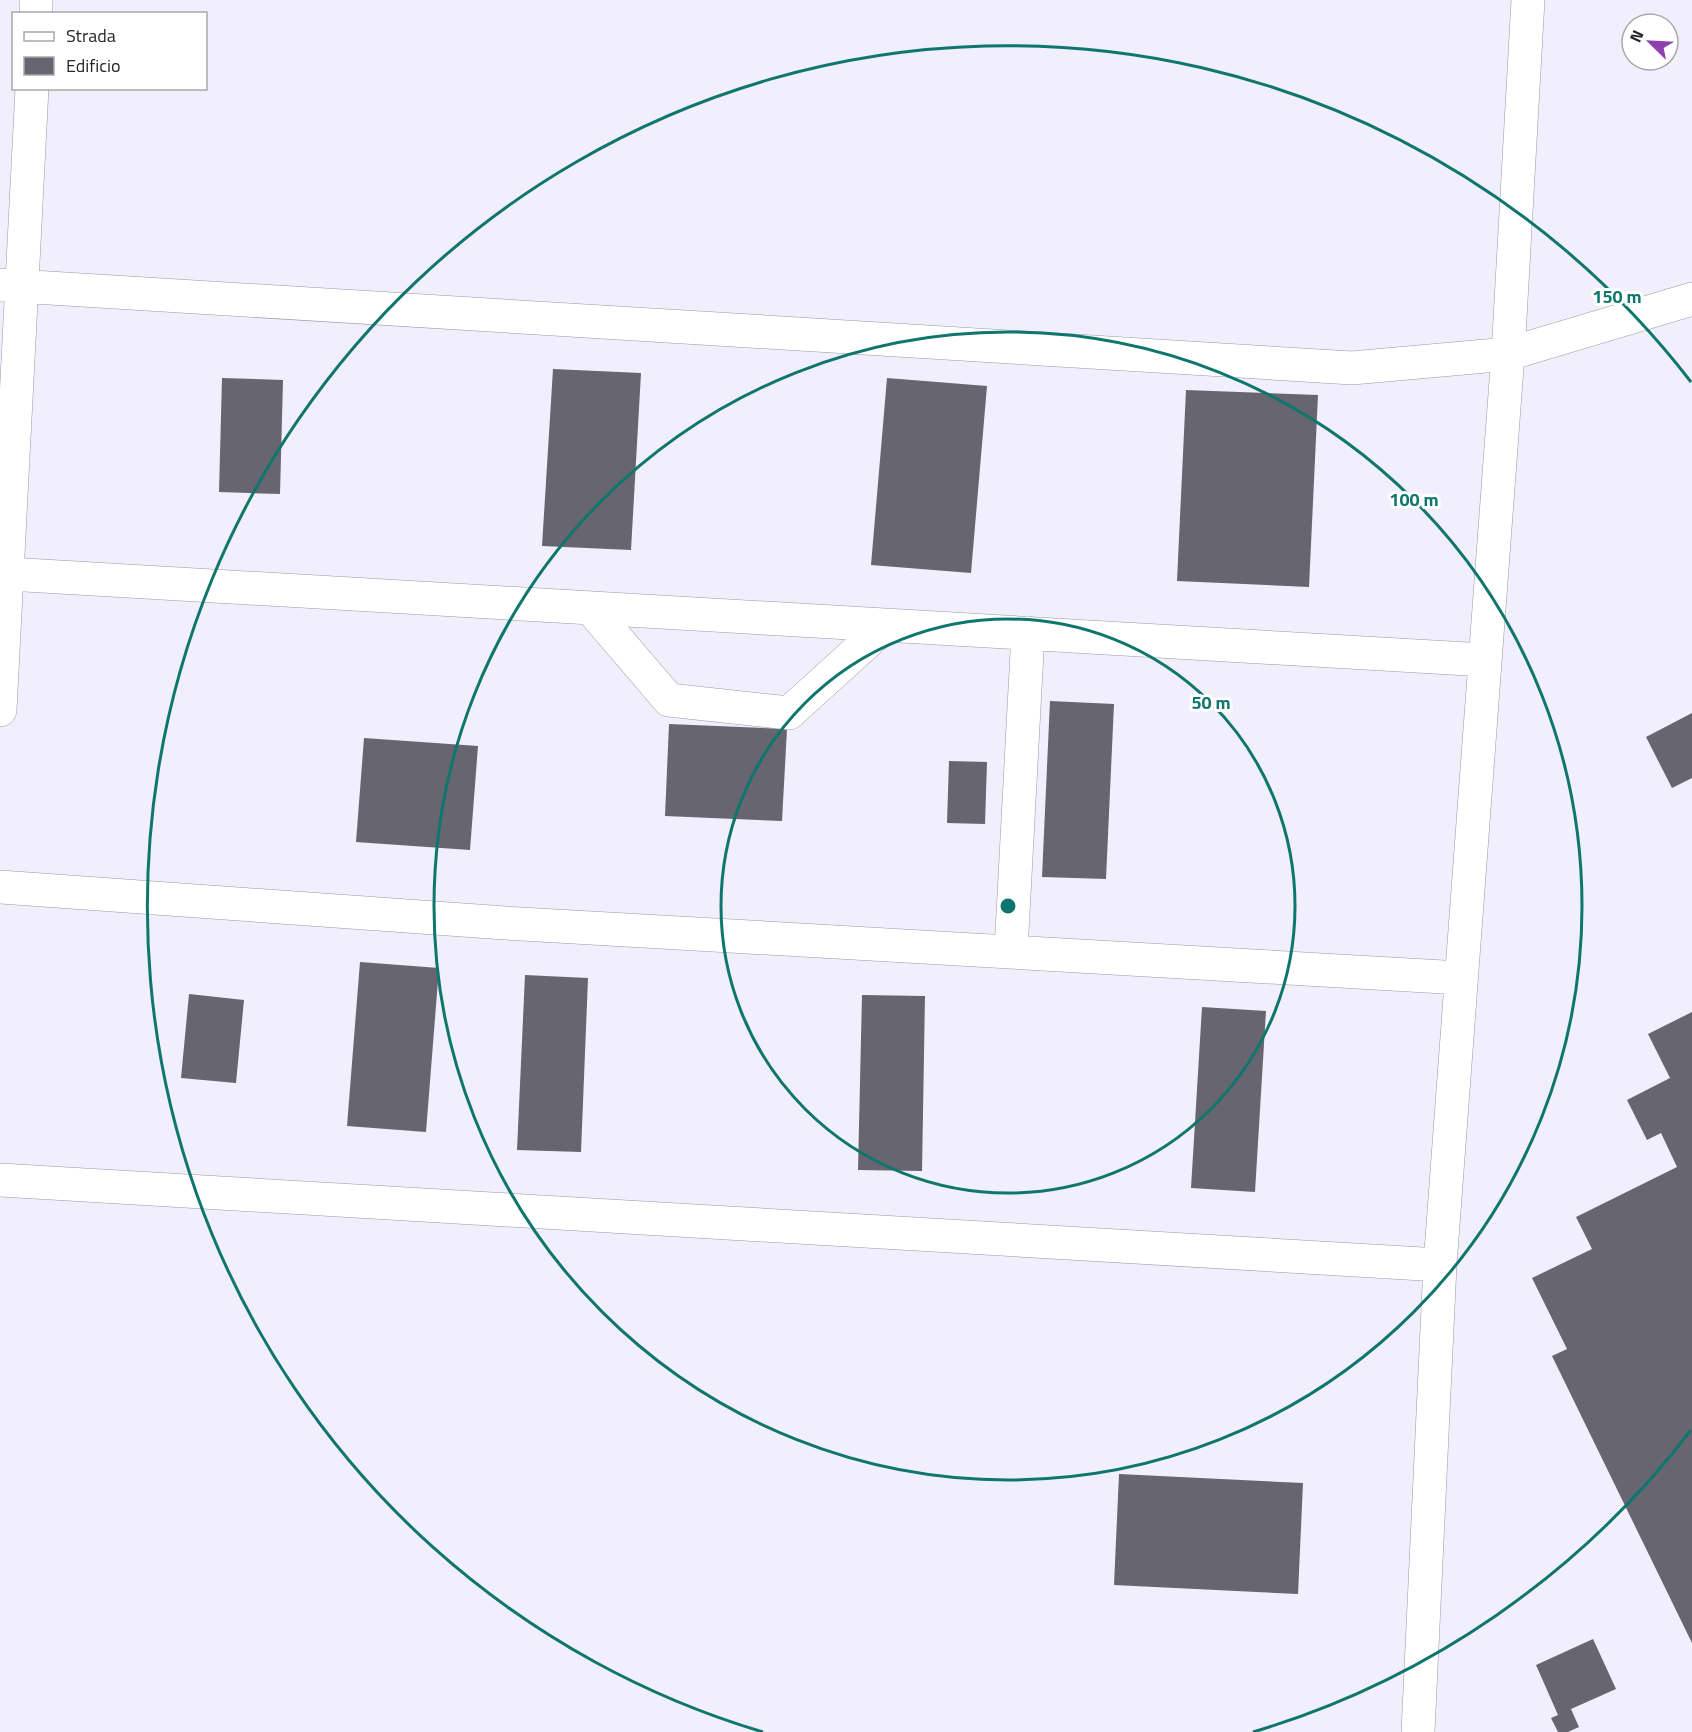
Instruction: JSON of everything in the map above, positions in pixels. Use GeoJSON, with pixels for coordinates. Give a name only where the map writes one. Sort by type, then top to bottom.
{"type":"FeatureCollection","features":[{"type":"Feature","properties":{"kind":"lane"},"geometry":{"type":"LineString","coordinates":[[1418,1732],[1440,1265],[1508,354],[1527,0]]}},
{"type":"Feature","properties":{"kind":"lane"},"geometry":{"type":"LineString","coordinates":[[0,710],[8,574],[12,286],[32,90]]}},
{"type":"Feature","properties":{"kind":"lane"},"geometry":{"type":"LineString","coordinates":[[12,286],[1352,368],[1508,354],[1692,299]]}},
{"type":"Feature","properties":{"kind":"lane"},"geometry":{"type":"LineString","coordinates":[[8,574],[1485,660]]}},
{"type":"Feature","properties":{"kind":"lane"},"geometry":{"type":"LineString","coordinates":[[592,609],[669,700],[789,713],[885,626]]}},
{"type":"Feature","properties":{"kind":"lane"},"geometry":{"type":"LineString","coordinates":[[1011,951],[1028,633]]}},
{"type":"Feature","properties":{"kind":"lane"},"geometry":{"type":"LineString","coordinates":[[0,887],[505,923],[1461,978]]}},
{"type":"Feature","properties":{"kind":"lane"},"geometry":{"type":"LineString","coordinates":[[0,1180],[1440,1265]]}},
{"type":"Feature","properties":{"kind":"building"},"geometry":{"type":"Polygon","coordinates":[[[553,369],[641,373],[631,550],[542,546],[553,369]]]}},
{"type":"Feature","properties":{"kind":"building"},"geometry":{"type":"Polygon","coordinates":[[[222,378],[283,380],[280,494],[219,492],[222,378]]]}},
{"type":"Feature","properties":{"kind":"building"},"geometry":{"type":"Polygon","coordinates":[[[887,378],[987,386],[971,573],[871,565],[887,378]]]}},
{"type":"Feature","properties":{"kind":"building"},"geometry":{"type":"Polygon","coordinates":[[[1186,390],[1318,395],[1309,587],[1177,581],[1186,390]]]}},
{"type":"Feature","properties":{"kind":"building"},"geometry":{"type":"Polygon","coordinates":[[[1050,701],[1114,704],[1106,879],[1042,877],[1050,701]]]}},
{"type":"Feature","properties":{"kind":"building"},"geometry":{"type":"Polygon","coordinates":[[[1692,713],[1692,778],[1672,788],[1646,737],[1692,713]]]}},
{"type":"Feature","properties":{"kind":"building"},"geometry":{"type":"Polygon","coordinates":[[[669,724],[787,729],[782,821],[665,816],[669,724]]]}},
{"type":"Feature","properties":{"kind":"building"},"geometry":{"type":"Polygon","coordinates":[[[364,738],[478,746],[470,850],[356,842],[364,738]]]}},
{"type":"Feature","properties":{"kind":"building"},"geometry":{"type":"Polygon","coordinates":[[[949,761],[987,762],[985,824],[947,823],[949,761]]]}},
{"type":"Feature","properties":{"kind":"building"},"geometry":{"type":"Polygon","coordinates":[[[360,962],[439,968],[426,1132],[347,1126],[360,962]]]}},
{"type":"Feature","properties":{"kind":"building"},"geometry":{"type":"Polygon","coordinates":[[[525,975],[588,978],[581,1152],[517,1150],[525,975]]]}},
{"type":"Feature","properties":{"kind":"building"},"geometry":{"type":"Polygon","coordinates":[[[189,994],[244,1000],[236,1083],[181,1078],[189,994]]]}},
{"type":"Feature","properties":{"kind":"building"},"geometry":{"type":"Polygon","coordinates":[[[862,995],[925,996],[922,1171],[858,1170],[862,995]]]}},
{"type":"Feature","properties":{"kind":"building"},"geometry":{"type":"Polygon","coordinates":[[[1202,1007],[1266,1011],[1255,1192],[1191,1188],[1202,1007]]]}},
{"type":"Feature","properties":{"kind":"building"},"geometry":{"type":"Polygon","coordinates":[[[1692,1012],[1692,1643],[1552,1356],[1567,1349],[1532,1278],[1592,1249],[1576,1217],[1677,1167],[1661,1133],[1647,1140],[1627,1100],[1670,1078],[1648,1034],[1692,1012]]]}},
{"type":"Feature","properties":{"kind":"building"},"geometry":{"type":"Polygon","coordinates":[[[1119,1474],[1303,1483],[1298,1594],[1114,1585],[1119,1474]]]}},
{"type":"Feature","properties":{"kind":"building"},"geometry":{"type":"Polygon","coordinates":[[[1593,1639],[1616,1689],[1571,1709],[1579,1727],[1568,1732],[1558,1732],[1551,1718],[1558,1715],[1536,1665],[1593,1639]]]}}]}
